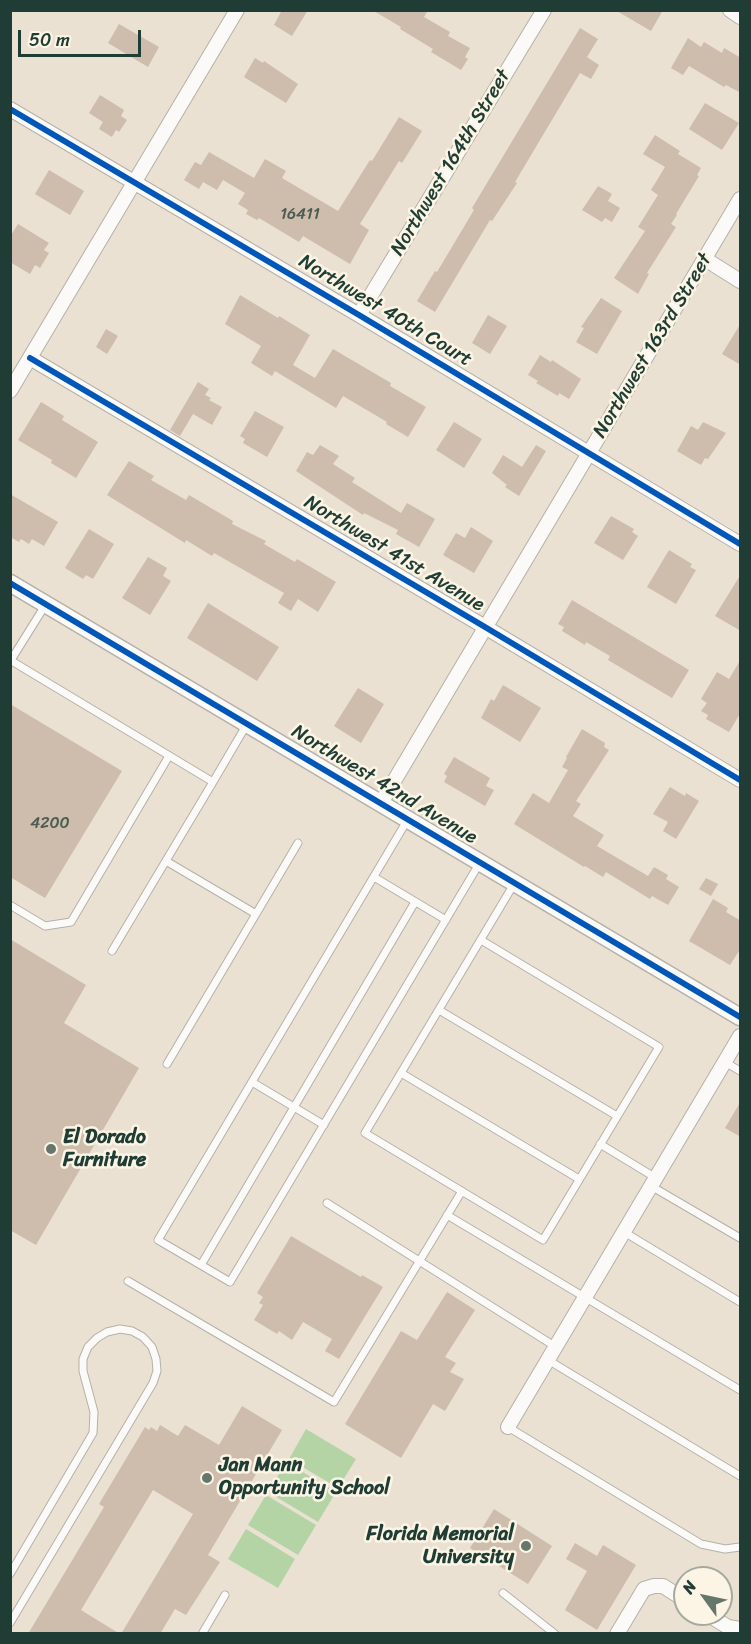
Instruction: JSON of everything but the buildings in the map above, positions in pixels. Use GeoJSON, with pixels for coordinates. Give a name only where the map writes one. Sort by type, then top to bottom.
{"type":"FeatureCollection","features":[{"type":"Feature","properties":{"kind":"street"},"geometry":{"type":"LineString","coordinates":[[10,391],[237,10]]}},
{"type":"Feature","properties":{"kind":"street","name":"Northwest 164th Street"},"geometry":{"type":"LineString","coordinates":[[359,315],[544,10]]}},
{"type":"Feature","properties":{"kind":"street"},"geometry":{"type":"LineString","coordinates":[[730,10],[741,17]]}},
{"type":"Feature","properties":{"kind":"street","name":"Northwest 40th Court"},"geometry":{"type":"LineString","coordinates":[[10,109],[741,544]]}},
{"type":"Feature","properties":{"kind":"street","name":"Northwest 163rd Street"},"geometry":{"type":"LineString","coordinates":[[381,802],[741,199]]}},
{"type":"Feature","properties":{"kind":"street"},"geometry":{"type":"LineString","coordinates":[[705,259],[741,281]]}},
{"type":"Feature","properties":{"kind":"street","name":"Northwest 41st Avenue"},"geometry":{"type":"LineString","coordinates":[[30,358],[741,780]]}},
{"type":"Feature","properties":{"kind":"street","name":"Northwest 42nd Avenue"},"geometry":{"type":"LineString","coordinates":[[10,583],[741,1017]]}},
{"type":"Feature","properties":{"kind":"street"},"geometry":{"type":"LineString","coordinates":[[508,1427],[741,1036]]}},
{"type":"Feature","properties":{"kind":"street"},"geometry":{"type":"LineString","coordinates":[[617,1634],[644,1589],[663,1586],[673,1592]]}},
{"type":"Feature","properties":{"kind":"street"},"geometry":{"type":"LineString","coordinates":[[726,1626],[741,1629]]}},
{"type":"Feature","properties":{"kind":"lane"},"geometry":{"type":"LineString","coordinates":[[46,604],[11,660],[213,782]]}},
{"type":"Feature","properties":{"kind":"lane"},"geometry":{"type":"LineString","coordinates":[[111,951],[247,724]]}},
{"type":"Feature","properties":{"kind":"lane"},"geometry":{"type":"LineString","coordinates":[[10,905],[45,926],[71,922],[170,756]]}},
{"type":"Feature","properties":{"kind":"lane"},"geometry":{"type":"LineString","coordinates":[[409,819],[158,1240],[230,1282],[481,861]]}},
{"type":"Feature","properties":{"kind":"lane"},"geometry":{"type":"LineString","coordinates":[[167,1064],[298,843]]}},
{"type":"Feature","properties":{"kind":"lane"},"geometry":{"type":"LineString","coordinates":[[166,861],[256,914]]}},
{"type":"Feature","properties":{"kind":"lane"},"geometry":{"type":"LineString","coordinates":[[374,877],[446,920]]}},
{"type":"Feature","properties":{"kind":"lane"},"geometry":{"type":"LineString","coordinates":[[481,940],[659,1047],[543,1240],[365,1133],[481,940],[516,882]]}},
{"type":"Feature","properties":{"kind":"lane"},"geometry":{"type":"LineString","coordinates":[[201,1265],[415,902]]}},
{"type":"Feature","properties":{"kind":"lane"},"geometry":{"type":"LineString","coordinates":[[439,1010],[617,1116]]}},
{"type":"Feature","properties":{"kind":"lane"},"geometry":{"type":"LineString","coordinates":[[725,1062],[741,1071]]}},
{"type":"Feature","properties":{"kind":"lane"},"geometry":{"type":"LineString","coordinates":[[401,1073],[579,1179]]}},
{"type":"Feature","properties":{"kind":"lane"},"geometry":{"type":"LineString","coordinates":[[252,1082],[324,1125]]}},
{"type":"Feature","properties":{"kind":"lane"},"geometry":{"type":"LineString","coordinates":[[600,1144],[653,1182],[741,1238]]}},
{"type":"Feature","properties":{"kind":"lane"},"geometry":{"type":"LineString","coordinates":[[128,1281],[334,1402],[462,1191]]}},
{"type":"Feature","properties":{"kind":"lane"},"geometry":{"type":"LineString","coordinates":[[327,1203],[556,1347]]}},
{"type":"Feature","properties":{"kind":"lane"},"geometry":{"type":"LineString","coordinates":[[447,1215],[741,1390]]}},
{"type":"Feature","properties":{"kind":"lane"},"geometry":{"type":"LineString","coordinates":[[624,1232],[741,1302]]}},
{"type":"Feature","properties":{"kind":"lane"},"geometry":{"type":"LineString","coordinates":[[10,1574],[93,1433],[94,1412],[82,1371],[83,1359],[88,1347],[107,1332],[120,1329],[132,1331],[152,1347],[157,1371],[153,1383],[10,1623]]}},
{"type":"Feature","properties":{"kind":"lane"},"geometry":{"type":"LineString","coordinates":[[548,1360],[741,1476]]}},
{"type":"Feature","properties":{"kind":"lane"},"geometry":{"type":"LineString","coordinates":[[508,1427],[701,1544],[725,1549],[741,1547]]}},
{"type":"Feature","properties":{"kind":"lane"},"geometry":{"type":"LineString","coordinates":[[503,1593],[555,1634]]}},
{"type":"Feature","properties":{"kind":"lane"},"geometry":{"type":"LineString","coordinates":[[202,1634],[225,1595]]}},
{"type":"Feature","properties":{"kind":"green space"},"geometry":{"type":"Polygon","coordinates":[[[306,1429],[356,1459],[338,1488],[289,1459],[306,1429]]]}},
{"type":"Feature","properties":{"kind":"green space"},"geometry":{"type":"Polygon","coordinates":[[[286,1462],[336,1492],[318,1522],[268,1492],[286,1462]]]}},
{"type":"Feature","properties":{"kind":"green space"},"geometry":{"type":"Polygon","coordinates":[[[266,1495],[316,1525],[298,1555],[248,1525],[266,1495]]]}},
{"type":"Feature","properties":{"kind":"green space"},"geometry":{"type":"Polygon","coordinates":[[[246,1529],[295,1559],[278,1588],[228,1559],[246,1529]]]}},
{"type":"Feature","properties":{"kind":"cycle path"},"geometry":{"type":"LineString","coordinates":[[10,109],[740,544]]}},
{"type":"Feature","properties":{"kind":"cycle path"},"geometry":{"type":"LineString","coordinates":[[30,358],[740,780]]}},
{"type":"Feature","properties":{"kind":"cycle path"},"geometry":{"type":"LineString","coordinates":[[10,583],[740,1017]]}},
{"type":"Feature","properties":{"kind":"place","name":"El Dorado Furniture"},"geometry":{"type":"Point","coordinates":[51,1149]}},
{"type":"Feature","properties":{"kind":"place","name":"Jan Mann Opportunity School"},"geometry":{"type":"Point","coordinates":[207,1478]}},
{"type":"Feature","properties":{"kind":"place","name":"Florida Memorial University"},"geometry":{"type":"Point","coordinates":[526,1546]}}]}
